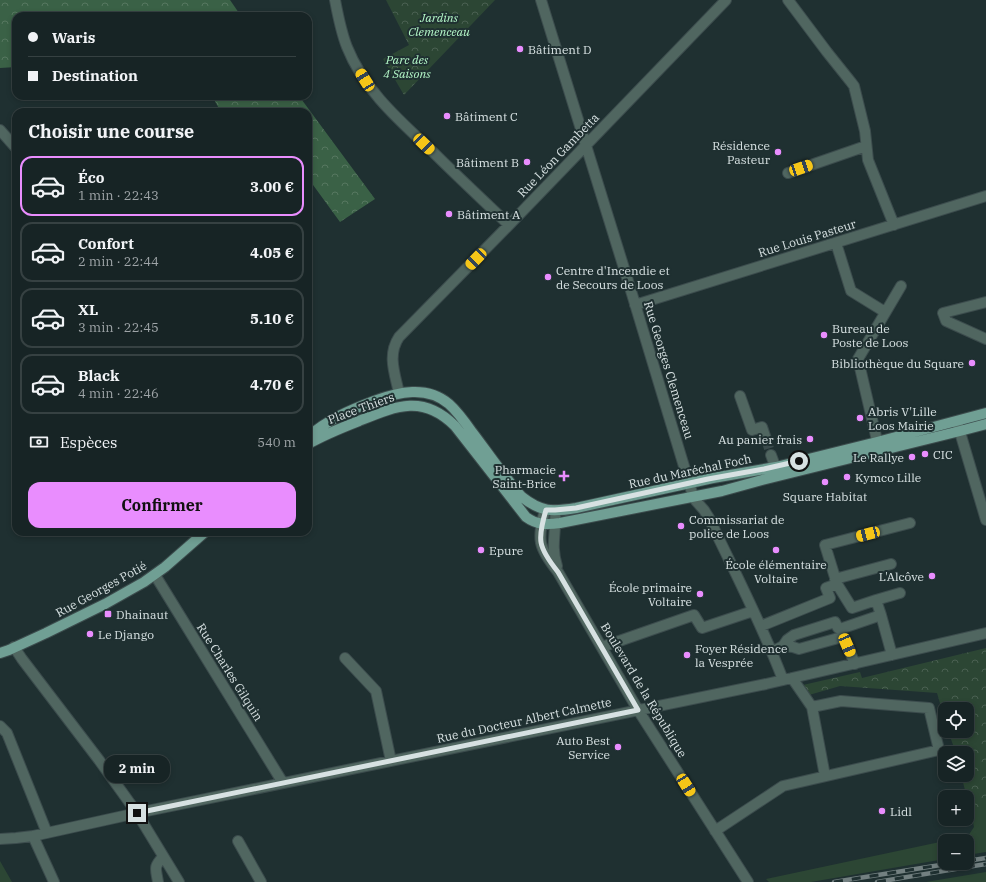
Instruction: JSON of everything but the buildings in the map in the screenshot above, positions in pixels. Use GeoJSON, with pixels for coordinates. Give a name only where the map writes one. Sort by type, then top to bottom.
{"type":"FeatureCollection","features":[{"type":"Feature","properties":{"kind":"main road","name":"Place Thiers"},"geometry":{"type":"LineString","coordinates":[[312,434],[346,412],[385,397],[399,393],[416,392],[431,394],[443,400],[457,412],[517,492],[530,503],[539,508],[550,510]]}},
{"type":"Feature","properties":{"kind":"main road","name":"Place Thiers"},"geometry":{"type":"LineString","coordinates":[[312,442],[338,429],[397,407],[423,407],[435,411],[446,418]]}},
{"type":"Feature","properties":{"kind":"main road","name":"Rue du Maréchal Foch"},"geometry":{"type":"LineString","coordinates":[[446,418],[460,432],[526,517],[532,521],[542,524],[555,524],[722,491],[777,471],[958,426],[986,414]]}},
{"type":"Feature","properties":{"kind":"main road","name":"Rue du Maréchal Foch"},"geometry":{"type":"LineString","coordinates":[[958,426],[986,424]]}},
{"type":"Feature","properties":{"kind":"main road","name":"Rue du Maréchal Foch"},"geometry":{"type":"LineString","coordinates":[[550,510],[576,508],[713,478],[777,471]]}},
{"type":"Feature","properties":{"kind":"main road","name":"Rue Georges Potié"},"geometry":{"type":"LineString","coordinates":[[0,653],[105,604],[144,582],[155,575],[200,536]]}},
{"type":"Feature","properties":{"kind":"street"},"geometry":{"type":"LineString","coordinates":[[335,0],[339,23],[347,48],[373,92],[509,225]]}},
{"type":"Feature","properties":{"kind":"street","name":"Rue Georges Clemenceau"},"geometry":{"type":"LineString","coordinates":[[541,0],[636,305],[693,496]]}},
{"type":"Feature","properties":{"kind":"street","name":"Rue Léon Gambetta"},"geometry":{"type":"LineString","coordinates":[[399,393],[392,357],[398,337],[509,225],[726,0]]}},
{"type":"Feature","properties":{"kind":"street"},"geometry":{"type":"LineString","coordinates":[[788,0],[854,86],[865,131],[870,165],[894,225]]}},
{"type":"Feature","properties":{"kind":"street"},"geometry":{"type":"LineString","coordinates":[[0,130],[12,144]]}},
{"type":"Feature","properties":{"kind":"street"},"geometry":{"type":"LineString","coordinates":[[788,173],[866,146]]}},
{"type":"Feature","properties":{"kind":"street","name":"Rue Louis Pasteur"},"geometry":{"type":"LineString","coordinates":[[636,305],[986,196]]}},
{"type":"Feature","properties":{"kind":"street"},"geometry":{"type":"LineString","coordinates":[[836,243],[851,291],[885,312]]}},
{"type":"Feature","properties":{"kind":"street"},"geometry":{"type":"LineString","coordinates":[[878,447],[858,359],[901,286]]}},
{"type":"Feature","properties":{"kind":"street"},"geometry":{"type":"LineString","coordinates":[[986,302],[943,313],[946,321],[986,339]]}},
{"type":"Feature","properties":{"kind":"street"},"geometry":{"type":"LineString","coordinates":[[740,396],[752,430],[762,427],[766,439]]}},
{"type":"Feature","properties":{"kind":"street"},"geometry":{"type":"LineString","coordinates":[[958,426],[984,503],[986,520]]}},
{"type":"Feature","properties":{"kind":"street"},"geometry":{"type":"LineString","coordinates":[[772,455],[777,471]]}},
{"type":"Feature","properties":{"kind":"street"},"geometry":{"type":"LineString","coordinates":[[693,496],[706,513],[761,626],[772,652],[788,679],[812,707],[825,776]]}},
{"type":"Feature","properties":{"kind":"street","name":"Boulevard de la République"},"geometry":{"type":"LineString","coordinates":[[550,510],[555,524],[553,552],[558,572]]}},
{"type":"Feature","properties":{"kind":"street","name":"Boulevard de la République"},"geometry":{"type":"LineString","coordinates":[[550,510],[542,524],[540,537],[544,551],[558,572],[638,710],[748,882]]}},
{"type":"Feature","properties":{"kind":"street"},"geometry":{"type":"LineString","coordinates":[[900,593],[852,608],[836,582],[825,545],[910,522]]}},
{"type":"Feature","properties":{"kind":"street"},"geometry":{"type":"LineString","coordinates":[[761,626],[830,598],[826,588],[836,582],[891,564]]}},
{"type":"Feature","properties":{"kind":"street","name":"Rue Charles Gilquin"},"geometry":{"type":"LineString","coordinates":[[155,575],[283,783]]}},
{"type":"Feature","properties":{"kind":"street"},"geometry":{"type":"LineString","coordinates":[[876,600],[892,655]]}},
{"type":"Feature","properties":{"kind":"street"},"geometry":{"type":"LineString","coordinates":[[602,647],[694,615],[702,628],[753,611]]}},
{"type":"Feature","properties":{"kind":"street"},"geometry":{"type":"LineString","coordinates":[[772,652],[783,646],[787,640],[794,635],[835,622],[840,629],[881,615]]}},
{"type":"Feature","properties":{"kind":"street","name":"Rue du Docteur Albert Calmette"},"geometry":{"type":"LineString","coordinates":[[0,839],[33,836],[137,813],[788,679],[986,633]]}},
{"type":"Feature","properties":{"kind":"street"},"geometry":{"type":"LineString","coordinates":[[783,646],[799,649],[842,637],[855,664]]}},
{"type":"Feature","properties":{"kind":"street"},"geometry":{"type":"LineString","coordinates":[[14,647],[109,773],[137,813],[179,882]]}},
{"type":"Feature","properties":{"kind":"street"},"geometry":{"type":"LineString","coordinates":[[345,658],[376,691],[391,761]]}},
{"type":"Feature","properties":{"kind":"street"},"geometry":{"type":"LineString","coordinates":[[716,831],[783,786],[939,750],[929,708],[841,701],[812,707]]}},
{"type":"Feature","properties":{"kind":"street"},"geometry":{"type":"LineString","coordinates":[[0,726],[7,733],[47,833]]}},
{"type":"Feature","properties":{"kind":"street"},"geometry":{"type":"LineString","coordinates":[[33,836],[54,882]]}},
{"type":"Feature","properties":{"kind":"street"},"geometry":{"type":"LineString","coordinates":[[238,841],[261,882]]}},
{"type":"Feature","properties":{"kind":"street"},"geometry":{"type":"LineString","coordinates":[[158,882],[156,866],[163,857]]}},
{"type":"Feature","properties":{"kind":"green space"},"geometry":{"type":"Polygon","coordinates":[[[0,0],[230,0],[238,12],[12,12],[12,67],[0,68],[0,0]]]}},
{"type":"Feature","properties":{"kind":"green space"},"geometry":{"type":"Polygon","coordinates":[[[386,0],[495,0],[404,95],[383,59],[409,45],[386,0]]]}},
{"type":"Feature","properties":{"kind":"green space"},"geometry":{"type":"Polygon","coordinates":[[[214,100],[302,100],[308,108],[219,108],[214,100]]]}},
{"type":"Feature","properties":{"kind":"green space"},"geometry":{"type":"Polygon","coordinates":[[[312,114],[375,199],[340,222],[312,184],[312,114]]]}},
{"type":"Feature","properties":{"kind":"green space"},"geometry":{"type":"Polygon","coordinates":[[[986,648],[986,812],[974,812],[974,790],[965,790],[963,782],[974,782],[974,746],[953,746],[951,738],[974,738],[974,702],[940,702],[937,693],[840,686],[809,695],[803,685],[860,672],[862,678],[986,648]]]}},
{"type":"Feature","properties":{"kind":"green space"},"geometry":{"type":"Polygon","coordinates":[[[974,812],[986,812],[986,852],[974,854],[974,834],[969,834],[974,827],[974,812]]]}},
{"type":"Feature","properties":{"kind":"green space"},"geometry":{"type":"Polygon","coordinates":[[[938,842],[938,860],[811,882],[769,882],[766,879],[938,842]]]}},
{"type":"Feature","properties":{"kind":"green space"},"geometry":{"type":"Polygon","coordinates":[[[0,861],[12,882],[0,882],[0,861]]]}},
{"type":"Feature","properties":{"kind":"green space"},"geometry":{"type":"Polygon","coordinates":[[[986,872],[986,882],[926,882],[986,872]]]}},
{"type":"Feature","properties":{"kind":"tunnel"},"geometry":{"type":"LineString","coordinates":[[766,439],[771,455]]}},
{"type":"Feature","properties":{"kind":"railway"},"geometry":{"type":"LineString","coordinates":[[974,860],[986,858]]}},
{"type":"Feature","properties":{"kind":"railway"},"geometry":{"type":"LineString","coordinates":[[877,882],[986,864]]}},
{"type":"Feature","properties":{"kind":"railway"},"geometry":{"type":"LineString","coordinates":[[834,882],[938,865]]}},
{"type":"Feature","properties":{"kind":"place","name":"Bâtiment D"},"geometry":{"type":"Point","coordinates":[520,49]}},
{"type":"Feature","properties":{"kind":"place","name":"Bâtiment C"},"geometry":{"type":"Point","coordinates":[447,116]}},
{"type":"Feature","properties":{"kind":"place","name":"Résidence Pasteur"},"geometry":{"type":"Point","coordinates":[778,152]}},
{"type":"Feature","properties":{"kind":"place","name":"Bâtiment B"},"geometry":{"type":"Point","coordinates":[527,162]}},
{"type":"Feature","properties":{"kind":"place","name":"Bâtiment A"},"geometry":{"type":"Point","coordinates":[449,214]}},
{"type":"Feature","properties":{"kind":"place","name":"Centre d'Incendie et de Secours de Loos"},"geometry":{"type":"Point","coordinates":[548,277]}},
{"type":"Feature","properties":{"kind":"place","name":"Bureau de Poste de Loos"},"geometry":{"type":"Point","coordinates":[824,335]}},
{"type":"Feature","properties":{"kind":"place","name":"Bibliothèque du Square"},"geometry":{"type":"Point","coordinates":[972,363]}},
{"type":"Feature","properties":{"kind":"place","name":"Abris V'Lille Loos Mairie"},"geometry":{"type":"Point","coordinates":[860,418]}},
{"type":"Feature","properties":{"kind":"place","name":"Au panier frais"},"geometry":{"type":"Point","coordinates":[810,439]}},
{"type":"Feature","properties":{"kind":"place","name":"CIC"},"geometry":{"type":"Point","coordinates":[925,454]}},
{"type":"Feature","properties":{"kind":"place","name":"Le Rallye"},"geometry":{"type":"Point","coordinates":[912,457]}},
{"type":"Feature","properties":{"kind":"place","name":"Pharmacie Saint-Brice"},"geometry":{"type":"Point","coordinates":[564,476]}},
{"type":"Feature","properties":{"kind":"place","name":"Kymco Lille"},"geometry":{"type":"Point","coordinates":[847,477]}},
{"type":"Feature","properties":{"kind":"place","name":"Square Habitat"},"geometry":{"type":"Point","coordinates":[825,482]}},
{"type":"Feature","properties":{"kind":"place","name":"Commissariat de police de Loos"},"geometry":{"type":"Point","coordinates":[681,526]}},
{"type":"Feature","properties":{"kind":"place","name":"Epure"},"geometry":{"type":"Point","coordinates":[481,550]}},
{"type":"Feature","properties":{"kind":"place","name":"École élémentaire Voltaire"},"geometry":{"type":"Point","coordinates":[776,550]}},
{"type":"Feature","properties":{"kind":"place","name":"L'Alcôve"},"geometry":{"type":"Point","coordinates":[932,576]}},
{"type":"Feature","properties":{"kind":"place","name":"École primaire Voltaire"},"geometry":{"type":"Point","coordinates":[700,594]}},
{"type":"Feature","properties":{"kind":"place","name":"Dhainaut"},"geometry":{"type":"Point","coordinates":[108,614]}},
{"type":"Feature","properties":{"kind":"place","name":"Le Django"},"geometry":{"type":"Point","coordinates":[90,634]}},
{"type":"Feature","properties":{"kind":"place","name":"Foyer Résidence la Vesprée"},"geometry":{"type":"Point","coordinates":[687,655]}},
{"type":"Feature","properties":{"kind":"place","name":"Auto Best Service"},"geometry":{"type":"Point","coordinates":[618,747]}},
{"type":"Feature","properties":{"kind":"place","name":"Lidl"},"geometry":{"type":"Point","coordinates":[882,811]}},
{"type":"Feature","properties":{"kind":"route"},"geometry":{"type":"LineString","coordinates":[[137,813],[638,710],[558,572],[544,551],[540,537],[546,510],[576,508],[799,461]]}},
{"type":"Feature","properties":{"kind":"park label","name":"Jardins Clemenceau"},"geometry":{"type":"Point","coordinates":[439,24]}},
{"type":"Feature","properties":{"kind":"park label","name":"Parc des 4 Saisons"},"geometry":{"type":"Point","coordinates":[407,66]}}]}
